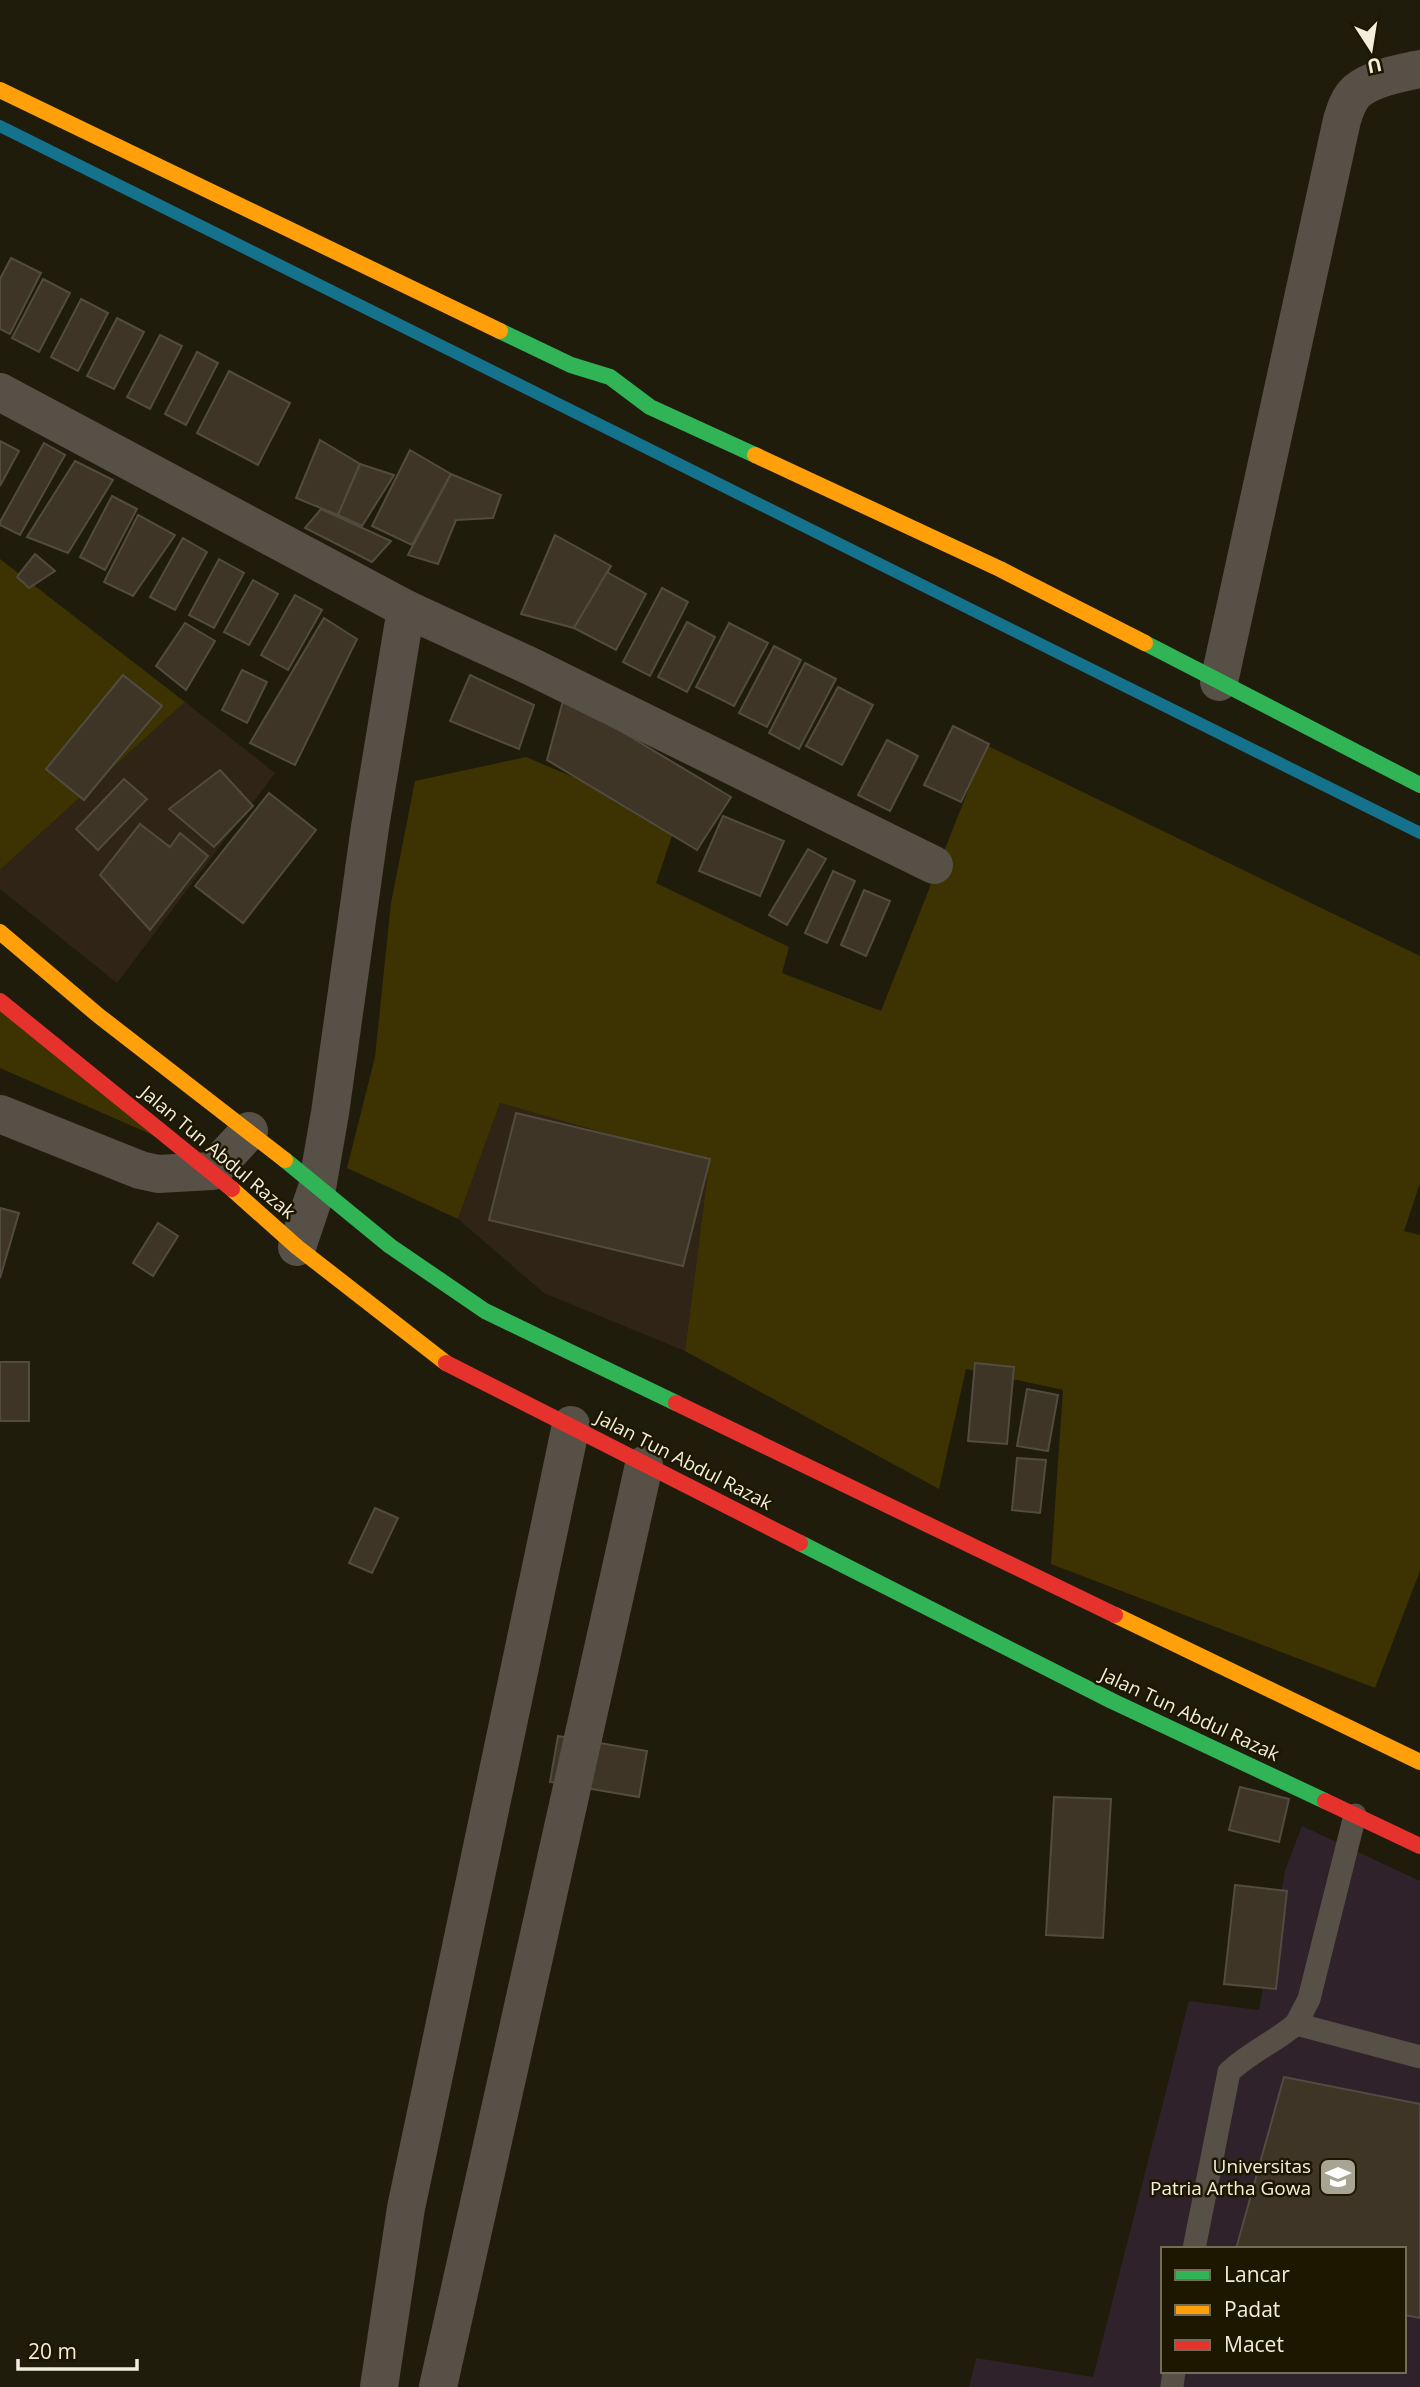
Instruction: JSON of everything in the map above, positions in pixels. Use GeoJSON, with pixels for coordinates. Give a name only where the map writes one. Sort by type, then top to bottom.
{"type":"FeatureCollection","features":[{"type":"Feature","properties":{"kind":"main road"},"geometry":{"type":"LineString","coordinates":[[0,90],[571,365],[610,377],[650,407],[1000,569],[1420,785]]}},
{"type":"Feature","properties":{"kind":"main road","name":"Jalan Tun Abdul Razak"},"geometry":{"type":"LineString","coordinates":[[0,932],[99,1016],[249,1131],[390,1246],[485,1311],[1420,1762]]}},
{"type":"Feature","properties":{"kind":"main road","name":"Jalan Tun Abdul Razak"},"geometry":{"type":"LineString","coordinates":[[0,1001],[212,1171],[297,1247],[451,1367],[1112,1701],[1420,1846]]}},
{"type":"Feature","properties":{"kind":"street"},"geometry":{"type":"LineString","coordinates":[[1219,682],[1342,120],[1356,92],[1372,83],[1420,69]]}},
{"type":"Feature","properties":{"kind":"street"},"geometry":{"type":"LineString","coordinates":[[0,392],[406,609],[543,672],[933,866]]}},
{"type":"Feature","properties":{"kind":"street"},"geometry":{"type":"LineString","coordinates":[[297,1247],[317,1188],[330,1114],[370,827],[406,609]]}},
{"type":"Feature","properties":{"kind":"street"},"geometry":{"type":"LineString","coordinates":[[0,1114],[140,1170],[158,1174],[212,1171],[249,1131]]}},
{"type":"Feature","properties":{"kind":"street"},"geometry":{"type":"LineString","coordinates":[[379,2387],[406,2208],[570,1425]]}},
{"type":"Feature","properties":{"kind":"street"},"geometry":{"type":"LineString","coordinates":[[438,2387],[644,1465]]}},
{"type":"Feature","properties":{"kind":"lane"},"geometry":{"type":"LineString","coordinates":[[1194,2247],[1229,2072],[1244,2058],[1296,2024],[1309,1998],[1354,1815]]}},
{"type":"Feature","properties":{"kind":"lane"},"geometry":{"type":"LineString","coordinates":[[1296,2024],[1420,2057]]}},
{"type":"Feature","properties":{"kind":"shaded area"},"geometry":{"type":"Polygon","coordinates":[[[0,559],[185,702],[0,870],[0,559]]]}},
{"type":"Feature","properties":{"kind":"shaded area"},"geometry":{"type":"Polygon","coordinates":[[[185,702],[275,773],[117,983],[0,889],[0,870],[185,702]]]}},
{"type":"Feature","properties":{"kind":"shaded area"},"geometry":{"type":"Polygon","coordinates":[[[986,745],[1420,956],[1420,1183],[1404,1231],[1420,1235],[1420,1571],[1375,1688],[1051,1564],[1063,1390],[966,1369],[939,1489],[685,1351],[709,1163],[500,1103],[458,1219],[347,1168],[375,1057],[391,903],[415,781],[526,757],[677,821],[656,883],[789,947],[782,973],[881,1011],[986,745]]]}},
{"type":"Feature","properties":{"kind":"shaded area"},"geometry":{"type":"Polygon","coordinates":[[[0,1003],[164,1140],[0,1068],[0,1003]]]}},
{"type":"Feature","properties":{"kind":"shaded area"},"geometry":{"type":"Polygon","coordinates":[[[500,1103],[709,1163],[685,1351],[544,1293],[458,1219],[500,1103]]]}},
{"type":"Feature","properties":{"kind":"shaded area"},"geometry":{"type":"Polygon","coordinates":[[[1302,1826],[1420,1881],[1420,2387],[969,2387],[976,2358],[1093,2377],[1189,2001],[1259,2010],[1285,1871],[1302,1826]]]}},
{"type":"Feature","properties":{"kind":"building"},"geometry":{"type":"Polygon","coordinates":[[[11,258],[41,273],[10,334],[0,329],[0,279],[11,258]]]}},
{"type":"Feature","properties":{"kind":"building"},"geometry":{"type":"Polygon","coordinates":[[[43,279],[70,293],[39,352],[12,338],[43,279]]]}},
{"type":"Feature","properties":{"kind":"building"},"geometry":{"type":"Polygon","coordinates":[[[81,299],[108,313],[78,371],[51,357],[81,299]]]}},
{"type":"Feature","properties":{"kind":"building"},"geometry":{"type":"Polygon","coordinates":[[[117,318],[144,332],[114,389],[87,376],[117,318]]]}},
{"type":"Feature","properties":{"kind":"building"},"geometry":{"type":"Polygon","coordinates":[[[160,335],[182,346],[150,409],[127,397],[160,335]]]}},
{"type":"Feature","properties":{"kind":"building"},"geometry":{"type":"Polygon","coordinates":[[[197,352],[218,363],[186,425],[165,414],[197,352]]]}},
{"type":"Feature","properties":{"kind":"building"},"geometry":{"type":"Polygon","coordinates":[[[229,371],[290,403],[258,465],[197,433],[229,371]]]}},
{"type":"Feature","properties":{"kind":"building"},"geometry":{"type":"Polygon","coordinates":[[[320,440],[360,464],[338,515],[296,498],[320,440]]]}},
{"type":"Feature","properties":{"kind":"building"},"geometry":{"type":"Polygon","coordinates":[[[0,441],[19,451],[0,486],[0,441]]]}},
{"type":"Feature","properties":{"kind":"building"},"geometry":{"type":"Polygon","coordinates":[[[44,443],[65,455],[20,535],[0,525],[0,522],[44,443]]]}},
{"type":"Feature","properties":{"kind":"building"},"geometry":{"type":"Polygon","coordinates":[[[410,450],[451,474],[412,545],[372,526],[410,450]]]}},
{"type":"Feature","properties":{"kind":"building"},"geometry":{"type":"Polygon","coordinates":[[[75,461],[113,480],[68,553],[27,537],[75,461]]]}},
{"type":"Feature","properties":{"kind":"building"},"geometry":{"type":"Polygon","coordinates":[[[360,464],[394,475],[362,526],[338,515],[360,464]]]}},
{"type":"Feature","properties":{"kind":"building"},"geometry":{"type":"Polygon","coordinates":[[[451,474],[501,495],[493,518],[456,520],[438,564],[408,555],[451,474]]]}},
{"type":"Feature","properties":{"kind":"building"},"geometry":{"type":"Polygon","coordinates":[[[112,496],[137,509],[105,570],[80,557],[112,496]]]}},
{"type":"Feature","properties":{"kind":"building"},"geometry":{"type":"Polygon","coordinates":[[[321,509],[391,541],[372,562],[305,528],[321,509]]]}},
{"type":"Feature","properties":{"kind":"building"},"geometry":{"type":"Polygon","coordinates":[[[138,515],[175,535],[133,596],[104,582],[138,515]]]}},
{"type":"Feature","properties":{"kind":"building"},"geometry":{"type":"Polygon","coordinates":[[[555,535],[611,566],[574,628],[521,614],[555,535]]]}},
{"type":"Feature","properties":{"kind":"building"},"geometry":{"type":"Polygon","coordinates":[[[183,538],[207,552],[175,610],[150,597],[183,538]]]}},
{"type":"Feature","properties":{"kind":"building"},"geometry":{"type":"Polygon","coordinates":[[[35,554],[55,571],[29,588],[17,577],[35,554]]]}},
{"type":"Feature","properties":{"kind":"building"},"geometry":{"type":"Polygon","coordinates":[[[219,559],[244,573],[214,628],[189,615],[219,559]]]}},
{"type":"Feature","properties":{"kind":"building"},"geometry":{"type":"Polygon","coordinates":[[[607,572],[646,594],[616,650],[574,628],[607,572]]]}},
{"type":"Feature","properties":{"kind":"building"},"geometry":{"type":"Polygon","coordinates":[[[253,580],[278,594],[249,645],[224,632],[253,580]]]}},
{"type":"Feature","properties":{"kind":"building"},"geometry":{"type":"Polygon","coordinates":[[[662,588],[688,602],[650,676],[623,662],[662,588]]]}},
{"type":"Feature","properties":{"kind":"building"},"geometry":{"type":"Polygon","coordinates":[[[295,595],[322,610],[288,670],[261,655],[295,595]]]}},
{"type":"Feature","properties":{"kind":"building"},"geometry":{"type":"Polygon","coordinates":[[[324,618],[357,639],[295,765],[250,743],[324,618]]]}},
{"type":"Feature","properties":{"kind":"building"},"geometry":{"type":"Polygon","coordinates":[[[687,622],[715,637],[687,692],[658,677],[687,622]]]}},
{"type":"Feature","properties":{"kind":"building"},"geometry":{"type":"Polygon","coordinates":[[[185,623],[215,641],[186,690],[156,666],[185,623]]]}},
{"type":"Feature","properties":{"kind":"building"},"geometry":{"type":"Polygon","coordinates":[[[729,623],[768,643],[734,706],[696,687],[729,623]]]}},
{"type":"Feature","properties":{"kind":"building"},"geometry":{"type":"Polygon","coordinates":[[[774,646],[801,660],[767,727],[739,713],[774,646]]]}},
{"type":"Feature","properties":{"kind":"building"},"geometry":{"type":"Polygon","coordinates":[[[805,663],[836,679],[799,749],[769,733],[805,663]]]}},
{"type":"Feature","properties":{"kind":"building"},"geometry":{"type":"Polygon","coordinates":[[[242,670],[267,682],[247,723],[222,710],[242,670]]]}},
{"type":"Feature","properties":{"kind":"building"},"geometry":{"type":"Polygon","coordinates":[[[123,675],[162,706],[84,800],[46,769],[123,675]]]}},
{"type":"Feature","properties":{"kind":"building"},"geometry":{"type":"Polygon","coordinates":[[[470,675],[534,705],[519,749],[450,721],[470,675]]]}},
{"type":"Feature","properties":{"kind":"building"},"geometry":{"type":"Polygon","coordinates":[[[838,687],[873,705],[842,765],[806,746],[838,687]]]}},
{"type":"Feature","properties":{"kind":"building"},"geometry":{"type":"Polygon","coordinates":[[[564,697],[731,797],[697,850],[547,760],[564,697]]]}},
{"type":"Feature","properties":{"kind":"building"},"geometry":{"type":"Polygon","coordinates":[[[953,726],[989,744],[961,802],[924,785],[953,726]]]}},
{"type":"Feature","properties":{"kind":"building"},"geometry":{"type":"Polygon","coordinates":[[[887,740],[918,756],[890,811],[858,795],[887,740]]]}},
{"type":"Feature","properties":{"kind":"building"},"geometry":{"type":"Polygon","coordinates":[[[220,770],[253,806],[214,847],[169,809],[220,770]]]}},
{"type":"Feature","properties":{"kind":"building"},"geometry":{"type":"Polygon","coordinates":[[[124,779],[147,799],[98,850],[76,829],[124,779]]]}},
{"type":"Feature","properties":{"kind":"building"},"geometry":{"type":"Polygon","coordinates":[[[269,793],[316,830],[243,923],[195,886],[269,793]]]}},
{"type":"Feature","properties":{"kind":"building"},"geometry":{"type":"Polygon","coordinates":[[[723,816],[784,841],[760,896],[699,871],[723,816]]]}},
{"type":"Feature","properties":{"kind":"building"},"geometry":{"type":"Polygon","coordinates":[[[140,824],[170,847],[180,833],[208,856],[150,930],[100,875],[140,824]]]}},
{"type":"Feature","properties":{"kind":"building"},"geometry":{"type":"Polygon","coordinates":[[[808,849],[826,859],[787,925],[769,915],[808,849]]]}},
{"type":"Feature","properties":{"kind":"building"},"geometry":{"type":"Polygon","coordinates":[[[833,871],[855,881],[827,943],[805,933],[833,871]]]}},
{"type":"Feature","properties":{"kind":"building"},"geometry":{"type":"Polygon","coordinates":[[[864,890],[890,901],[866,956],[841,945],[864,890]]]}},
{"type":"Feature","properties":{"kind":"building"},"geometry":{"type":"Polygon","coordinates":[[[516,1113],[710,1159],[683,1266],[489,1220],[516,1113]]]}},
{"type":"Feature","properties":{"kind":"building"},"geometry":{"type":"Polygon","coordinates":[[[0,1208],[19,1213],[0,1278],[0,1208]]]}},
{"type":"Feature","properties":{"kind":"building"},"geometry":{"type":"Polygon","coordinates":[[[158,1223],[178,1236],[153,1276],[133,1263],[158,1223]]]}},
{"type":"Feature","properties":{"kind":"building"},"geometry":{"type":"Polygon","coordinates":[[[0,1362],[29,1362],[29,1421],[0,1421],[0,1362]]]}},
{"type":"Feature","properties":{"kind":"building"},"geometry":{"type":"Polygon","coordinates":[[[975,1363],[1014,1367],[1007,1444],[968,1441],[975,1363]]]}},
{"type":"Feature","properties":{"kind":"building"},"geometry":{"type":"Polygon","coordinates":[[[1027,1389],[1058,1395],[1048,1451],[1017,1446],[1027,1389]]]}},
{"type":"Feature","properties":{"kind":"building"},"geometry":{"type":"Polygon","coordinates":[[[1017,1458],[1046,1460],[1040,1513],[1012,1510],[1017,1458]]]}},
{"type":"Feature","properties":{"kind":"building"},"geometry":{"type":"Polygon","coordinates":[[[375,1508],[398,1518],[372,1573],[349,1563],[375,1508]]]}},
{"type":"Feature","properties":{"kind":"building"},"geometry":{"type":"Polygon","coordinates":[[[558,1736],[647,1751],[639,1797],[550,1782],[558,1736]]]}},
{"type":"Feature","properties":{"kind":"building"},"geometry":{"type":"Polygon","coordinates":[[[1240,1787],[1289,1799],[1279,1842],[1229,1830],[1240,1787]]]}},
{"type":"Feature","properties":{"kind":"building"},"geometry":{"type":"Polygon","coordinates":[[[1054,1797],[1111,1799],[1103,1938],[1046,1935],[1054,1797]]]}},
{"type":"Feature","properties":{"kind":"building"},"geometry":{"type":"Polygon","coordinates":[[[1235,1885],[1287,1891],[1276,1989],[1224,1984],[1235,1885]]]}},
{"type":"Feature","properties":{"kind":"building","name":"Universitas Patria Artha Gowa"},"geometry":{"type":"Polygon","coordinates":[[[1284,2077],[1420,2104],[1420,2318],[1406,2315],[1406,2247],[1237,2247],[1284,2077]]]}},
{"type":"Feature","properties":{"kind":"waterway"},"geometry":{"type":"LineString","coordinates":[[0,126],[1420,833]]}},
{"type":"Feature","properties":{"kind":"traffic: fast"},"geometry":{"type":"LineString","coordinates":[[500,331],[571,365],[610,377],[650,407],[755,455]]}},
{"type":"Feature","properties":{"kind":"traffic: fast"},"geometry":{"type":"LineString","coordinates":[[1145,643],[1420,785]]}},
{"type":"Feature","properties":{"kind":"traffic: fast"},"geometry":{"type":"LineString","coordinates":[[285,1160],[390,1246],[485,1311],[676,1403]]}},
{"type":"Feature","properties":{"kind":"traffic: fast"},"geometry":{"type":"LineString","coordinates":[[800,1543],[1112,1701],[1325,1801]]}},
{"type":"Feature","properties":{"kind":"traffic: slow"},"geometry":{"type":"LineString","coordinates":[[0,90],[500,331]]}},
{"type":"Feature","properties":{"kind":"traffic: slow"},"geometry":{"type":"LineString","coordinates":[[755,455],[1000,569],[1145,643]]}},
{"type":"Feature","properties":{"kind":"traffic: slow"},"geometry":{"type":"LineString","coordinates":[[0,932],[99,1016],[285,1160]]}},
{"type":"Feature","properties":{"kind":"traffic: slow"},"geometry":{"type":"LineString","coordinates":[[232,1189],[297,1247],[446,1363]]}},
{"type":"Feature","properties":{"kind":"traffic: slow"},"geometry":{"type":"LineString","coordinates":[[1115,1615],[1420,1762]]}},
{"type":"Feature","properties":{"kind":"traffic: jam"},"geometry":{"type":"LineString","coordinates":[[0,1001],[232,1189]]}},
{"type":"Feature","properties":{"kind":"traffic: jam"},"geometry":{"type":"LineString","coordinates":[[446,1363],[800,1543]]}},
{"type":"Feature","properties":{"kind":"traffic: jam"},"geometry":{"type":"LineString","coordinates":[[676,1403],[1115,1615]]}},
{"type":"Feature","properties":{"kind":"traffic: jam"},"geometry":{"type":"LineString","coordinates":[[1325,1801],[1420,1846]]}},
{"type":"Feature","properties":{"kind":"place","name":"Universitas Patria Artha Gowa"},"geometry":{"type":"Point","coordinates":[1338,2177]}}]}
